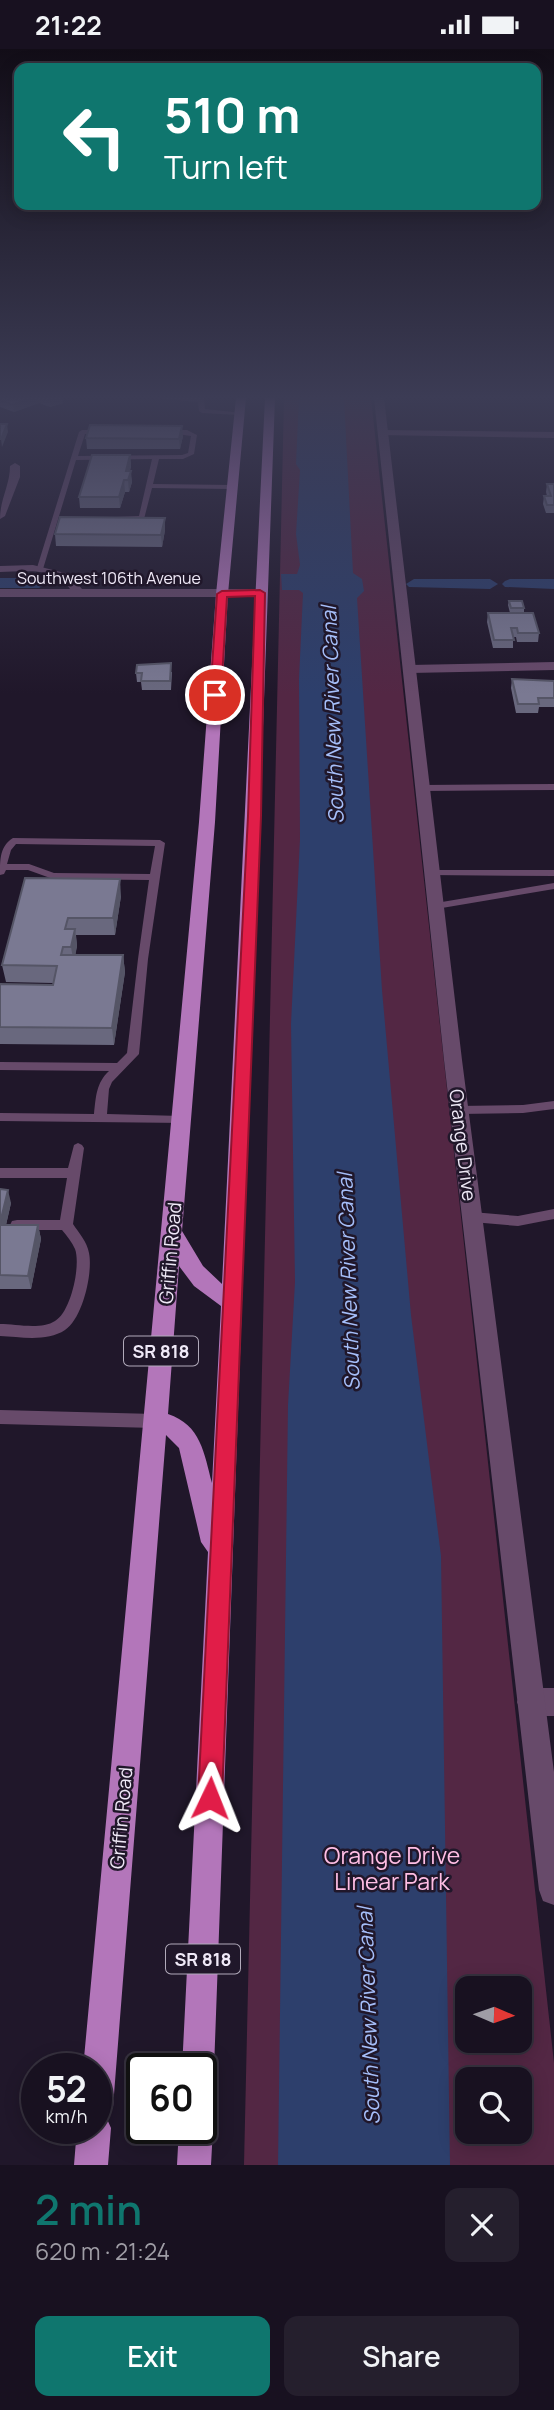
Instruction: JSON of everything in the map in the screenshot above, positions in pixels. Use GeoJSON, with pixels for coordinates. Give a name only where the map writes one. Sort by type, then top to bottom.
{"type":"FeatureCollection","features":[{"type":"Feature","properties":{"kind":"main road","name":"Griffin Road"},"geometry":{"type":"LineString","coordinates":[[101,2053],[207,822],[231,497]]}},
{"type":"Feature","properties":{"kind":"main road","name":"SR 818"},"geometry":{"type":"LineString","coordinates":[[199,2053],[254,816],[265,497]]}},
{"type":"Feature","properties":{"kind":"main road"},"geometry":{"type":"LineString","coordinates":[[172,1231],[199,1279],[232,1302]]}},
{"type":"Feature","properties":{"kind":"main road"},"geometry":{"type":"LineString","coordinates":[[155,1421],[174,1427],[190,1443],[219,1564]]}},
{"type":"Feature","properties":{"kind":"main road"},"geometry":{"type":"LineString","coordinates":[[91,2165],[93,2144]]}},
{"type":"Feature","properties":{"kind":"main road"},"geometry":{"type":"LineString","coordinates":[[194,2165],[195,2144]]}},
{"type":"Feature","properties":{"kind":"street"},"geometry":{"type":"LineString","coordinates":[[0,516],[7,497]]}},
{"type":"Feature","properties":{"kind":"street","name":"Orange Drive"},"geometry":{"type":"LineString","coordinates":[[391,497],[472,1217],[543,1702],[554,1890]]}},
{"type":"Feature","properties":{"kind":"street"},"geometry":{"type":"LineString","coordinates":[[0,569],[39,569],[69,577],[78,593]]}},
{"type":"Feature","properties":{"kind":"street","name":"Southwest 106th Avenue"},"geometry":{"type":"LineString","coordinates":[[0,593],[260,593]]}},
{"type":"Feature","properties":{"kind":"street"},"geometry":{"type":"LineString","coordinates":[[410,669],[554,666]]}},
{"type":"Feature","properties":{"kind":"lane"},"geometry":{"type":"LineString","coordinates":[[39,569],[62,497]]}},
{"type":"Feature","properties":{"kind":"lane"},"geometry":{"type":"LineString","coordinates":[[105,518],[142,518],[147,497]]}},
{"type":"Feature","properties":{"kind":"lane"},"geometry":{"type":"LineString","coordinates":[[55,518],[67,518]]}},
{"type":"Feature","properties":{"kind":"lane"},"geometry":{"type":"LineString","coordinates":[[423,789],[550,788]]}},
{"type":"Feature","properties":{"kind":"lane"},"geometry":{"type":"LineString","coordinates":[[100,1119],[103,1089],[118,1067],[133,1054],[160,843],[13,841],[6,849],[1,869],[29,867],[53,876],[154,877]]}},
{"type":"Feature","properties":{"kind":"lane"},"geometry":{"type":"LineString","coordinates":[[432,873],[554,873]]}},
{"type":"Feature","properties":{"kind":"lane"},"geometry":{"type":"LineString","coordinates":[[436,905],[554,886]]}},
{"type":"Feature","properties":{"kind":"lane"},"geometry":{"type":"LineString","coordinates":[[0,1066],[118,1067]]}},
{"type":"Feature","properties":{"kind":"lane"},"geometry":{"type":"LineString","coordinates":[[459,1110],[523,1109],[554,1105]]}},
{"type":"Feature","properties":{"kind":"lane"},"geometry":{"type":"LineString","coordinates":[[0,1117],[181,1120]]}},
{"type":"Feature","properties":{"kind":"lane"},"geometry":{"type":"LineString","coordinates":[[0,1330],[48,1331],[61,1325],[75,1309],[83,1256],[80,1244],[66,1225],[78,1148]]}},
{"type":"Feature","properties":{"kind":"lane"},"geometry":{"type":"LineString","coordinates":[[0,1173],[74,1174]]}},
{"type":"Feature","properties":{"kind":"lane"},"geometry":{"type":"LineString","coordinates":[[472,1217],[518,1221],[554,1214]]}},
{"type":"Feature","properties":{"kind":"lane"},"geometry":{"type":"LineString","coordinates":[[6,1225],[66,1225]]}},
{"type":"Feature","properties":{"kind":"lane"},"geometry":{"type":"LineString","coordinates":[[0,1417],[155,1421]]}},
{"type":"Feature","properties":{"kind":"green space","name":"Orange Drive Linear Park"},"geometry":{"type":"Polygon","coordinates":[[[282,497],[382,497],[554,2063],[554,2165],[244,2165],[282,497]]]}},
{"type":"Feature","properties":{"kind":"water","name":"South New River Canal"},"geometry":{"type":"Polygon","coordinates":[[[298,497],[349,497],[353,573],[362,579],[364,591],[357,598],[382,990],[411,1315],[441,1556],[450,2165],[278,2165],[288,1405],[295,1282],[291,1024],[300,839],[299,679],[303,593],[299,590],[282,590],[281,574],[297,574],[300,565],[296,534],[298,497]]]}},
{"type":"Feature","properties":{"kind":"building"},"geometry":{"type":"Polygon","coordinates":[[[544,497],[554,497],[554,505],[547,505],[544,497]]]}},
{"type":"Feature","properties":{"kind":"building"},"geometry":{"type":"Polygon","coordinates":[[[60,517],[165,518],[161,535],[55,534],[60,517]]]}},
{"type":"Feature","properties":{"kind":"building"},"geometry":{"type":"Polygon","coordinates":[[[509,601],[522,601],[524,608],[511,608],[509,601]]]}},
{"type":"Feature","properties":{"kind":"building"},"geometry":{"type":"Polygon","coordinates":[[[488,613],[533,613],[539,633],[518,633],[517,628],[511,628],[514,640],[494,640],[488,613]]]}},
{"type":"Feature","properties":{"kind":"building"},"geometry":{"type":"Polygon","coordinates":[[[171,663],[170,681],[141,681],[142,673],[136,673],[137,665],[171,663]]]}},
{"type":"Feature","properties":{"kind":"building"},"geometry":{"type":"Polygon","coordinates":[[[512,679],[554,681],[554,698],[538,698],[539,704],[518,704],[512,679]]]}},
{"type":"Feature","properties":{"kind":"building"},"geometry":{"type":"Polygon","coordinates":[[[25,878],[120,879],[113,918],[68,918],[65,929],[75,929],[71,947],[63,947],[61,955],[123,955],[112,1028],[0,1027],[0,984],[53,985],[57,966],[2,965],[25,878]]]}},
{"type":"Feature","properties":{"kind":"building"},"geometry":{"type":"Polygon","coordinates":[[[0,1189],[8,1190],[0,1223],[0,1189]]]}},
{"type":"Feature","properties":{"kind":"building"},"geometry":{"type":"Polygon","coordinates":[[[0,1225],[38,1225],[28,1276],[0,1275],[0,1225]]]}},
{"type":"Feature","properties":{"kind":"waterway"},"geometry":{"type":"LineString","coordinates":[[0,583],[39,583]]}},
{"type":"Feature","properties":{"kind":"waterway"},"geometry":{"type":"LineString","coordinates":[[414,584],[490,584]]}},
{"type":"Feature","properties":{"kind":"waterway"},"geometry":{"type":"LineString","coordinates":[[510,584],[554,584]]}},
{"type":"Feature","properties":{"kind":"route"},"geometry":{"type":"LineString","coordinates":[[210,1798],[254,816],[260,593],[222,594],[215,695]]}}]}
